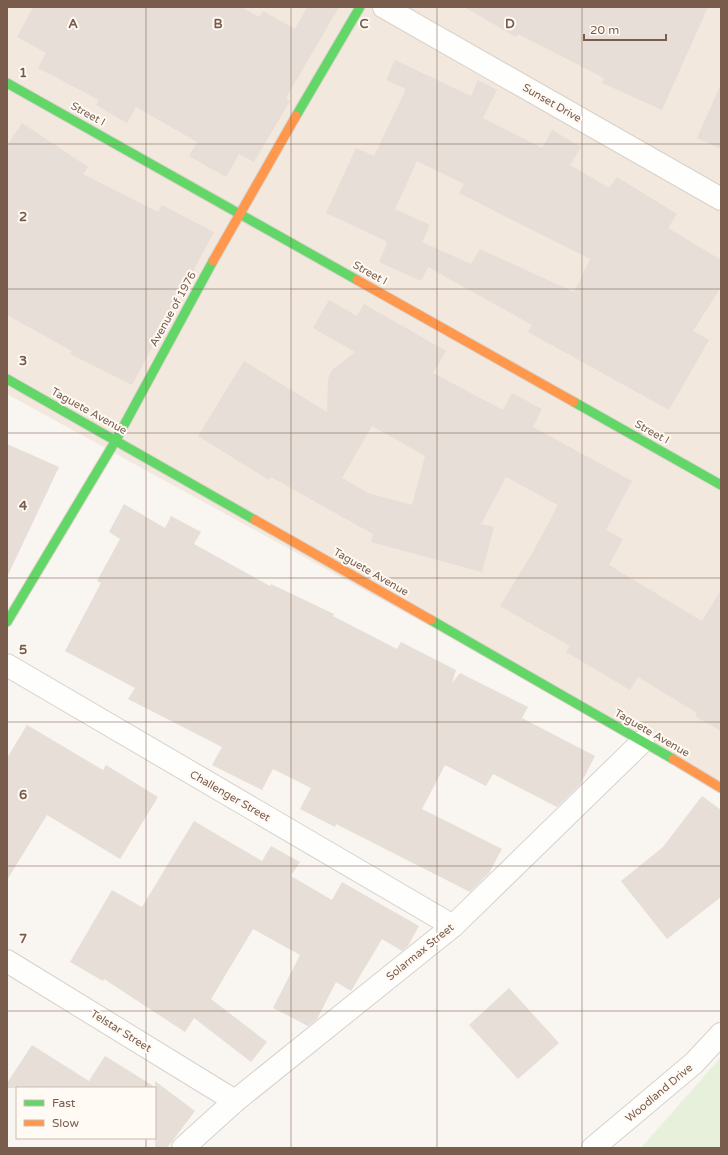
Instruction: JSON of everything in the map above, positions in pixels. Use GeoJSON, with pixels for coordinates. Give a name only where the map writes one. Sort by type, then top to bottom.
{"type":"FeatureCollection","features":[{"type":"Feature","properties":{"kind":"street","name":"Avenue of 1976"},"geometry":{"type":"LineString","coordinates":[[7,622],[21,596],[116,440],[239,213],[360,7]]}},
{"type":"Feature","properties":{"kind":"street","name":"Sunset Drive"},"geometry":{"type":"LineString","coordinates":[[384,7],[721,199]]}},
{"type":"Feature","properties":{"kind":"street","name":"Street I"},"geometry":{"type":"LineString","coordinates":[[7,83],[721,485]]}},
{"type":"Feature","properties":{"kind":"street","name":"Taguete Avenue"},"geometry":{"type":"LineString","coordinates":[[7,379],[643,741],[721,788]]}},
{"type":"Feature","properties":{"kind":"street","name":"Challenger Street"},"geometry":{"type":"LineString","coordinates":[[7,665],[453,926]]}},
{"type":"Feature","properties":{"kind":"street","name":"Solarmax Street"},"geometry":{"type":"LineString","coordinates":[[183,1148],[235,1101],[453,926],[643,741]]}},
{"type":"Feature","properties":{"kind":"street","name":"Telstar Street"},"geometry":{"type":"LineString","coordinates":[[7,962],[235,1101]]}},
{"type":"Feature","properties":{"kind":"street","name":"Woodland Drive"},"geometry":{"type":"LineString","coordinates":[[593,1148],[694,1063],[721,1034]]}},
{"type":"Feature","properties":{"kind":"shaded area"},"geometry":{"type":"Polygon","coordinates":[[[7,7],[721,7],[721,786],[7,394],[7,7]]]}},
{"type":"Feature","properties":{"kind":"green space"},"geometry":{"type":"Polygon","coordinates":[[[721,1057],[721,1148],[641,1148],[721,1057]]]}},
{"type":"Feature","properties":{"kind":"building"},"geometry":{"type":"Polygon","coordinates":[[[33,7],[241,7],[259,17],[263,11],[295,29],[307,7],[339,7],[286,98],[290,101],[254,162],[239,154],[226,177],[189,156],[197,142],[136,107],[127,123],[96,105],[99,100],[38,68],[46,53],[17,37],[33,7]]]}},
{"type":"Feature","properties":{"kind":"building"},"geometry":{"type":"Polygon","coordinates":[[[464,7],[708,7],[662,110],[602,83],[604,78],[518,34],[516,37],[464,7]]]}},
{"type":"Feature","properties":{"kind":"building"},"geometry":{"type":"Polygon","coordinates":[[[395,60],[471,96],[478,80],[497,90],[483,118],[542,148],[552,130],[581,147],[570,165],[609,188],[617,177],[677,214],[668,228],[721,260],[721,287],[693,331],[709,340],[669,410],[528,332],[532,325],[428,267],[421,281],[379,262],[387,244],[385,242],[386,241],[326,213],[356,148],[374,156],[406,89],[386,80],[395,60]],[[417,161],[395,209],[430,225],[422,242],[471,264],[480,249],[574,292],[590,259],[459,193],[464,184],[417,161]]]}},
{"type":"Feature","properties":{"kind":"building"},"geometry":{"type":"Polygon","coordinates":[[[721,84],[721,149],[697,138],[721,84]]]}},
{"type":"Feature","properties":{"kind":"building"},"geometry":{"type":"Polygon","coordinates":[[[22,123],[88,167],[83,174],[158,212],[162,205],[214,232],[132,385],[70,354],[72,351],[7,315],[7,146],[22,123]]]}},
{"type":"Feature","properties":{"kind":"building"},"geometry":{"type":"Polygon","coordinates":[[[329,300],[357,316],[364,304],[446,351],[433,373],[503,410],[512,393],[542,409],[533,427],[632,481],[606,530],[623,539],[609,565],[702,621],[721,590],[721,731],[695,716],[697,713],[638,677],[630,690],[566,652],[570,646],[500,606],[534,550],[558,505],[506,477],[481,524],[494,527],[482,572],[371,542],[373,534],[271,477],[269,480],[198,436],[244,361],[327,412],[328,379],[332,370],[355,352],[313,328],[329,300]],[[372,426],[342,478],[368,493],[412,505],[425,456],[372,426]]]}},
{"type":"Feature","properties":{"kind":"building"},"geometry":{"type":"Polygon","coordinates":[[[7,444],[59,467],[7,577],[7,444]]]}},
{"type":"Feature","properties":{"kind":"building"},"geometry":{"type":"Polygon","coordinates":[[[124,504],[165,528],[171,516],[201,532],[194,544],[270,586],[271,584],[334,614],[333,616],[397,649],[401,642],[456,670],[452,683],[460,673],[528,707],[522,718],[595,756],[580,785],[557,807],[493,774],[486,786],[445,765],[422,809],[502,849],[489,873],[470,892],[336,824],[335,827],[300,809],[311,788],[273,769],[262,790],[212,765],[222,747],[128,699],[135,688],[65,651],[101,583],[97,581],[120,539],[109,532],[124,504]]]}},
{"type":"Feature","properties":{"kind":"building"},"geometry":{"type":"Polygon","coordinates":[[[27,725],[103,770],[106,765],[158,797],[120,859],[47,815],[7,880],[7,758],[27,725]]]}},
{"type":"Feature","properties":{"kind":"building"},"geometry":{"type":"Polygon","coordinates":[[[702,796],[721,810],[721,897],[667,939],[621,881],[663,847],[702,796]]]}},
{"type":"Feature","properties":{"kind":"building"},"geometry":{"type":"Polygon","coordinates":[[[194,821],[262,861],[271,846],[300,862],[291,876],[332,900],[342,882],[419,926],[408,946],[402,951],[382,939],[351,991],[336,982],[317,1019],[308,1026],[273,1008],[300,955],[253,929],[211,999],[267,1042],[251,1062],[194,1018],[185,1032],[104,979],[103,981],[70,962],[112,890],[142,907],[194,821]]]}},
{"type":"Feature","properties":{"kind":"building"},"geometry":{"type":"Polygon","coordinates":[[[509,988],[559,1043],[518,1079],[469,1025],[509,988]]]}},
{"type":"Feature","properties":{"kind":"building"},"geometry":{"type":"Polygon","coordinates":[[[32,1045],[89,1081],[105,1056],[155,1087],[7,1088],[7,1083],[32,1045]]]}},
{"type":"Feature","properties":{"kind":"building"},"geometry":{"type":"Polygon","coordinates":[[[155,1081],[195,1111],[167,1148],[155,1148],[155,1081]]]}},
{"type":"Feature","properties":{"kind":"traffic: fast"},"geometry":{"type":"LineString","coordinates":[[296,116],[360,7]]}},
{"type":"Feature","properties":{"kind":"traffic: fast"},"geometry":{"type":"LineString","coordinates":[[7,83],[357,280]]}},
{"type":"Feature","properties":{"kind":"traffic: fast"},"geometry":{"type":"LineString","coordinates":[[7,622],[116,440],[213,261]]}},
{"type":"Feature","properties":{"kind":"traffic: fast"},"geometry":{"type":"LineString","coordinates":[[7,379],[255,520]]}},
{"type":"Feature","properties":{"kind":"traffic: fast"},"geometry":{"type":"LineString","coordinates":[[574,402],[721,485]]}},
{"type":"Feature","properties":{"kind":"traffic: fast"},"geometry":{"type":"LineString","coordinates":[[431,620],[673,759]]}},
{"type":"Feature","properties":{"kind":"traffic: slow"},"geometry":{"type":"LineString","coordinates":[[213,261],[296,116]]}},
{"type":"Feature","properties":{"kind":"traffic: slow"},"geometry":{"type":"LineString","coordinates":[[357,280],[574,402]]}},
{"type":"Feature","properties":{"kind":"traffic: slow"},"geometry":{"type":"LineString","coordinates":[[255,520],[431,620]]}},
{"type":"Feature","properties":{"kind":"traffic: slow"},"geometry":{"type":"LineString","coordinates":[[673,759],[721,788]]}}]}
